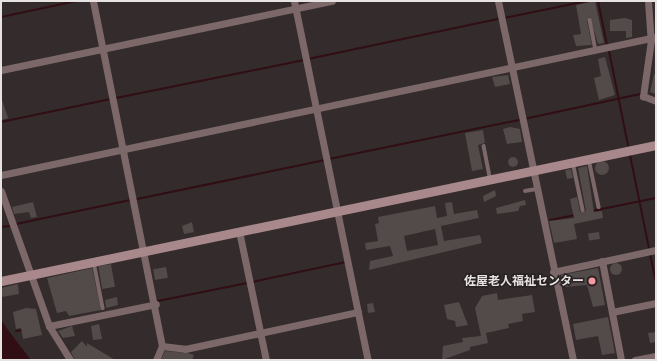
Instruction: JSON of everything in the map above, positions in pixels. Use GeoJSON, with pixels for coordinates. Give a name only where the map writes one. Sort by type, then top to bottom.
{"type":"FeatureCollection","features":[{"type":"Feature","properties":{"kind":"street"},"geometry":{"type":"LineString","coordinates":[[93,1],[156,304],[162,346],[156,360]]}},
{"type":"Feature","properties":{"kind":"street"},"geometry":{"type":"LineString","coordinates":[[294,1],[368,360]]}},
{"type":"Feature","properties":{"kind":"street"},"geometry":{"type":"LineString","coordinates":[[1,70],[332,1]]}},
{"type":"Feature","properties":{"kind":"street"},"geometry":{"type":"LineString","coordinates":[[498,1],[553,272],[573,360]]}},
{"type":"Feature","properties":{"kind":"street"},"geometry":{"type":"LineString","coordinates":[[648,1],[654,36],[643,96],[656,101]]}},
{"type":"Feature","properties":{"kind":"street"},"geometry":{"type":"LineString","coordinates":[[1,175],[597,52],[654,36]]}},
{"type":"Feature","properties":{"kind":"street"},"geometry":{"type":"LineString","coordinates":[[1,281],[656,145]]}},
{"type":"Feature","properties":{"kind":"street"},"geometry":{"type":"LineString","coordinates":[[1,191],[48,326],[70,360]]}},
{"type":"Feature","properties":{"kind":"street"},"geometry":{"type":"LineString","coordinates":[[240,231],[266,360]]}},
{"type":"Feature","properties":{"kind":"street"},"geometry":{"type":"LineString","coordinates":[[553,272],[656,250]]}},
{"type":"Feature","properties":{"kind":"street"},"geometry":{"type":"LineString","coordinates":[[602,262],[621,360]]}},
{"type":"Feature","properties":{"kind":"street"},"geometry":{"type":"LineString","coordinates":[[612,312],[656,303]]}},
{"type":"Feature","properties":{"kind":"street"},"geometry":{"type":"LineString","coordinates":[[48,326],[156,304]]}},
{"type":"Feature","properties":{"kind":"street"},"geometry":{"type":"LineString","coordinates":[[162,346],[185,348],[358,312]]}},
{"type":"Feature","properties":{"kind":"street"},"geometry":{"type":"LineString","coordinates":[[635,360],[656,356]]}},
{"type":"Feature","properties":{"kind":"lane"},"geometry":{"type":"LineString","coordinates":[[590,20],[597,52]]}},
{"type":"Feature","properties":{"kind":"lane"},"geometry":{"type":"LineString","coordinates":[[484,146],[490,179]]}},
{"type":"Feature","properties":{"kind":"lane"},"geometry":{"type":"LineString","coordinates":[[589,159],[599,207]]}},
{"type":"Feature","properties":{"kind":"lane"},"geometry":{"type":"LineString","coordinates":[[573,162],[583,210]]}},
{"type":"Feature","properties":{"kind":"lane"},"geometry":{"type":"LineString","coordinates":[[525,191],[536,189]]}},
{"type":"Feature","properties":{"kind":"lane"},"geometry":{"type":"LineString","coordinates":[[94,262],[103,308]]}},
{"type":"Feature","properties":{"kind":"shaded area"},"geometry":{"type":"Polygon","coordinates":[[[1,320],[11,334],[31,360],[1,360],[1,320]]]}},
{"type":"Feature","properties":{"kind":"building"},"geometry":{"type":"Polygon","coordinates":[[[595,1],[604,43],[598,44],[590,17],[587,21],[592,45],[576,46],[573,35],[581,34],[576,5],[595,1]]]}},
{"type":"Feature","properties":{"kind":"building"},"geometry":{"type":"Polygon","coordinates":[[[625,18],[632,20],[632,37],[626,38],[626,31],[610,31],[610,20],[625,18]]]}},
{"type":"Feature","properties":{"kind":"building"},"geometry":{"type":"Polygon","coordinates":[[[605,57],[615,95],[599,100],[594,78],[601,76],[598,59],[605,57]]]}},
{"type":"Feature","properties":{"kind":"building"},"geometry":{"type":"Polygon","coordinates":[[[654,74],[656,75],[656,94],[650,92],[654,74]]]}},
{"type":"Feature","properties":{"kind":"building"},"geometry":{"type":"Polygon","coordinates":[[[508,75],[510,84],[495,87],[492,77],[508,75]]]}},
{"type":"Feature","properties":{"kind":"building"},"geometry":{"type":"Polygon","coordinates":[[[1,97],[8,118],[2,120],[1,117],[1,97]]]}},
{"type":"Feature","properties":{"kind":"building"},"geometry":{"type":"Polygon","coordinates":[[[510,127],[520,129],[522,142],[507,144],[503,129],[510,127]]]}},
{"type":"Feature","properties":{"kind":"building"},"geometry":{"type":"Polygon","coordinates":[[[483,130],[485,143],[478,145],[483,169],[472,171],[465,133],[483,130]]]}},
{"type":"Feature","properties":{"kind":"building"},"geometry":{"type":"Polygon","coordinates":[[[513,157],[518,162],[513,167],[508,162],[513,157]]]}},
{"type":"Feature","properties":{"kind":"building"},"geometry":{"type":"Polygon","coordinates":[[[599,161],[605,161],[609,165],[609,171],[605,175],[599,175],[595,171],[595,165],[599,161]]]}},
{"type":"Feature","properties":{"kind":"building"},"geometry":{"type":"Polygon","coordinates":[[[587,166],[594,212],[602,211],[603,218],[574,224],[577,239],[554,243],[549,221],[574,218],[570,199],[577,197],[580,212],[586,211],[578,168],[587,166]]]}},
{"type":"Feature","properties":{"kind":"building"},"geometry":{"type":"Polygon","coordinates":[[[571,169],[573,178],[567,179],[565,170],[571,169]]]}},
{"type":"Feature","properties":{"kind":"building"},"geometry":{"type":"Polygon","coordinates":[[[495,190],[496,196],[484,202],[483,196],[495,190]]]}},
{"type":"Feature","properties":{"kind":"building"},"geometry":{"type":"Polygon","coordinates":[[[525,200],[526,205],[520,206],[518,211],[497,214],[496,208],[525,200]]]}},
{"type":"Feature","properties":{"kind":"building"},"geometry":{"type":"Polygon","coordinates":[[[33,202],[37,217],[31,218],[29,212],[14,214],[12,207],[33,202]]]}},
{"type":"Feature","properties":{"kind":"building"},"geometry":{"type":"Polygon","coordinates":[[[452,202],[454,214],[477,210],[479,218],[441,226],[444,241],[480,235],[482,243],[369,270],[370,261],[393,256],[390,246],[366,250],[365,243],[378,241],[375,224],[379,223],[378,217],[435,206],[437,218],[447,216],[445,203],[452,202]],[[435,229],[404,236],[407,251],[438,245],[435,229]]]}},
{"type":"Feature","properties":{"kind":"building"},"geometry":{"type":"Polygon","coordinates":[[[192,222],[194,232],[184,234],[182,226],[192,222]]]}},
{"type":"Feature","properties":{"kind":"building"},"geometry":{"type":"Polygon","coordinates":[[[599,232],[600,239],[589,240],[588,234],[599,232]]]}},
{"type":"Feature","properties":{"kind":"building"},"geometry":{"type":"Polygon","coordinates":[[[618,263],[621,264],[621,274],[614,275],[611,274],[610,267],[611,264],[618,263]]]}},
{"type":"Feature","properties":{"kind":"building"},"geometry":{"type":"Polygon","coordinates":[[[111,264],[115,287],[102,289],[98,266],[111,264]]]}},
{"type":"Feature","properties":{"kind":"building"},"geometry":{"type":"Polygon","coordinates":[[[166,267],[168,278],[155,280],[153,269],[166,267]]]}},
{"type":"Feature","properties":{"kind":"building"},"geometry":{"type":"Polygon","coordinates":[[[92,268],[101,310],[69,316],[66,311],[57,313],[47,278],[92,268]]]}},
{"type":"Feature","properties":{"kind":"building"},"geometry":{"type":"Polygon","coordinates":[[[598,268],[605,305],[593,307],[587,285],[565,287],[561,275],[598,268]]]}},
{"type":"Feature","properties":{"kind":"building"},"geometry":{"type":"Polygon","coordinates":[[[18,284],[19,294],[2,297],[1,288],[18,284]]]}},
{"type":"Feature","properties":{"kind":"building"},"geometry":{"type":"Polygon","coordinates":[[[497,293],[498,300],[532,295],[535,312],[522,314],[523,321],[508,324],[509,328],[486,333],[488,343],[470,347],[470,350],[442,360],[443,346],[463,342],[462,338],[481,336],[475,308],[482,296],[497,293]]]}},
{"type":"Feature","properties":{"kind":"building"},"geometry":{"type":"Polygon","coordinates":[[[117,297],[118,305],[106,308],[105,300],[117,297]]]}},
{"type":"Feature","properties":{"kind":"building"},"geometry":{"type":"Polygon","coordinates":[[[459,302],[468,325],[456,327],[455,321],[447,319],[444,305],[459,302]]]}},
{"type":"Feature","properties":{"kind":"building"},"geometry":{"type":"Polygon","coordinates":[[[373,303],[375,312],[368,313],[367,304],[373,303]]]}},
{"type":"Feature","properties":{"kind":"building"},"geometry":{"type":"Polygon","coordinates":[[[26,308],[36,309],[42,335],[23,339],[21,328],[16,329],[13,312],[26,308]]]}},
{"type":"Feature","properties":{"kind":"building"},"geometry":{"type":"Polygon","coordinates":[[[608,317],[615,353],[602,355],[598,336],[576,340],[573,324],[608,317]]]}},
{"type":"Feature","properties":{"kind":"building"},"geometry":{"type":"Polygon","coordinates":[[[99,324],[102,339],[93,340],[91,326],[99,324]]]}},
{"type":"Feature","properties":{"kind":"building"},"geometry":{"type":"Polygon","coordinates":[[[72,326],[75,336],[63,338],[58,331],[72,326]]]}},
{"type":"Feature","properties":{"kind":"building"},"geometry":{"type":"Polygon","coordinates":[[[656,332],[656,342],[650,343],[648,333],[656,332]]]}},
{"type":"Feature","properties":{"kind":"building"},"geometry":{"type":"Polygon","coordinates":[[[82,341],[87,347],[87,343],[115,360],[75,360],[71,352],[82,341]]]}},
{"type":"Feature","properties":{"kind":"building"},"geometry":{"type":"Polygon","coordinates":[[[165,351],[194,355],[192,360],[161,360],[165,351]]]}},
{"type":"Feature","properties":{"kind":"waterway"},"geometry":{"type":"LineString","coordinates":[[1,17],[76,1]]}},
{"type":"Feature","properties":{"kind":"waterway"},"geometry":{"type":"LineString","coordinates":[[504,18],[587,1]]}},
{"type":"Feature","properties":{"kind":"waterway"},"geometry":{"type":"LineString","coordinates":[[598,1],[607,45]]}},
{"type":"Feature","properties":{"kind":"waterway"},"geometry":{"type":"LineString","coordinates":[[308,59],[498,19]]}},
{"type":"Feature","properties":{"kind":"waterway"},"geometry":{"type":"LineString","coordinates":[[609,51],[628,145]]}},
{"type":"Feature","properties":{"kind":"waterway"},"geometry":{"type":"LineString","coordinates":[[116,98],[304,60]]}},
{"type":"Feature","properties":{"kind":"waterway"},"geometry":{"type":"LineString","coordinates":[[524,119],[641,94]]}},
{"type":"Feature","properties":{"kind":"waterway"},"geometry":{"type":"LineString","coordinates":[[1,122],[111,99]]}},
{"type":"Feature","properties":{"kind":"waterway"},"geometry":{"type":"LineString","coordinates":[[329,159],[519,120]]}},
{"type":"Feature","properties":{"kind":"waterway"},"geometry":{"type":"LineString","coordinates":[[630,155],[649,248]]}},
{"type":"Feature","properties":{"kind":"waterway"},"geometry":{"type":"LineString","coordinates":[[137,199],[325,160]]}},
{"type":"Feature","properties":{"kind":"waterway"},"geometry":{"type":"LineString","coordinates":[[592,211],[656,198]]}},
{"type":"Feature","properties":{"kind":"waterway"},"geometry":{"type":"LineString","coordinates":[[16,224],[131,200]]}},
{"type":"Feature","properties":{"kind":"waterway"},"geometry":{"type":"LineString","coordinates":[[550,220],[576,215]]}},
{"type":"Feature","properties":{"kind":"waterway"},"geometry":{"type":"LineString","coordinates":[[1,227],[9,226]]}},
{"type":"Feature","properties":{"kind":"waterway"},"geometry":{"type":"LineString","coordinates":[[650,254],[656,282]]}},
{"type":"Feature","properties":{"kind":"waterway"},"geometry":{"type":"LineString","coordinates":[[252,282],[346,262]]}},
{"type":"Feature","properties":{"kind":"waterway"},"geometry":{"type":"LineString","coordinates":[[158,301],[247,283]]}},
{"type":"Feature","properties":{"kind":"waterway"},"geometry":{"type":"LineString","coordinates":[[16,331],[23,330]]}},
{"type":"Feature","properties":{"kind":"place","name":"佐屋老人福祉センター"},"geometry":{"type":"Point","coordinates":[592,281]}}]}
